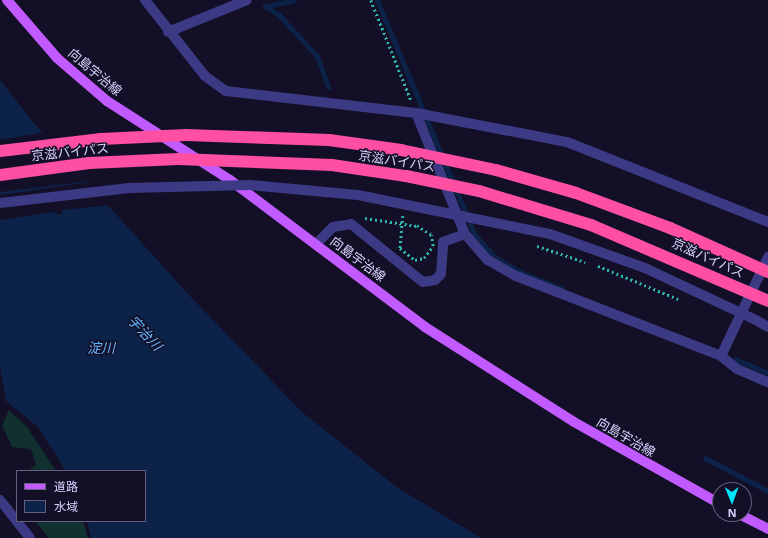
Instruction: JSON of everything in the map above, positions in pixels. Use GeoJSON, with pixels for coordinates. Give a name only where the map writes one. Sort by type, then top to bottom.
{"type":"FeatureCollection","features":[{"type":"Feature","properties":{"kind":"highway","name":"京滋バイパス"},"geometry":{"type":"LineString","coordinates":[[0,151],[59,142],[186,135],[321,140],[400,150],[488,168],[576,193],[670,228],[768,272]]}},
{"type":"Feature","properties":{"kind":"highway","name":"京滋バイパス"},"geometry":{"type":"LineString","coordinates":[[0,175],[89,163],[186,159],[332,165],[406,176],[479,191],[591,226],[768,301]]}},
{"type":"Feature","properties":{"kind":"main road","name":"向島宇治線"},"geometry":{"type":"LineString","coordinates":[[7,0],[57,58],[107,101],[230,180],[432,331],[574,422],[712,500]]}},
{"type":"Feature","properties":{"kind":"main road"},"geometry":{"type":"LineString","coordinates":[[752,521],[768,529]]}},
{"type":"Feature","properties":{"kind":"street"},"geometry":{"type":"LineString","coordinates":[[145,0],[168,32],[205,76],[226,91],[416,113],[567,142],[768,222]]}},
{"type":"Feature","properties":{"kind":"street"},"geometry":{"type":"LineString","coordinates":[[168,32],[247,0]]}},
{"type":"Feature","properties":{"kind":"street"},"geometry":{"type":"LineString","coordinates":[[416,113],[465,234],[488,260],[516,276],[721,356],[737,369],[768,382]]}},
{"type":"Feature","properties":{"kind":"street"},"geometry":{"type":"LineString","coordinates":[[0,203],[129,188],[250,185],[358,195],[550,234],[645,268],[768,327]]}},
{"type":"Feature","properties":{"kind":"street"},"geometry":{"type":"LineString","coordinates":[[316,244],[333,227],[351,224],[423,282],[435,280],[441,274],[443,242],[465,234]]}},
{"type":"Feature","properties":{"kind":"street"},"geometry":{"type":"LineString","coordinates":[[721,356],[768,257]]}},
{"type":"Feature","properties":{"kind":"street"},"geometry":{"type":"LineString","coordinates":[[0,500],[16,520]]}},
{"type":"Feature","properties":{"kind":"street"},"geometry":{"type":"LineString","coordinates":[[17,522],[30,538]]}},
{"type":"Feature","properties":{"kind":"path"},"geometry":{"type":"LineString","coordinates":[[372,0],[416,113]]}},
{"type":"Feature","properties":{"kind":"path"},"geometry":{"type":"LineString","coordinates":[[396,214],[410,216]]}},
{"type":"Feature","properties":{"kind":"path"},"geometry":{"type":"LineString","coordinates":[[362,217],[401,224],[409,225],[417,226],[425,229],[431,235],[433,246],[424,258],[411,259],[401,251],[400,236],[401,229],[402,222],[403,215]]}},
{"type":"Feature","properties":{"kind":"path"},"geometry":{"type":"LineString","coordinates":[[529,244],[588,263]]}},
{"type":"Feature","properties":{"kind":"path"},"geometry":{"type":"LineString","coordinates":[[596,266],[687,303]]}},
{"type":"Feature","properties":{"kind":"green space"},"geometry":{"type":"Polygon","coordinates":[[[9,410],[27,427],[55,470],[29,470],[36,465],[31,449],[12,447],[2,426],[9,410]]]}},
{"type":"Feature","properties":{"kind":"green space"},"geometry":{"type":"Polygon","coordinates":[[[36,522],[83,522],[88,538],[49,538],[36,522]]]}},
{"type":"Feature","properties":{"kind":"water","name":"淀川"},"geometry":{"type":"Polygon","coordinates":[[[0,80],[32,121],[187,293],[303,413],[398,488],[481,538],[91,538],[87,522],[146,522],[146,470],[65,470],[38,427],[6,401],[0,367],[0,80]]]}},
{"type":"Feature","properties":{"kind":"pier"},"geometry":{"type":"Polygon","coordinates":[[[45,132],[89,181],[0,192],[0,140],[45,132]]]}},
{"type":"Feature","properties":{"kind":"pier"},"geometry":{"type":"Polygon","coordinates":[[[90,182],[110,205],[62,210],[62,215],[54,212],[0,220],[0,195],[90,182]]]}},
{"type":"Feature","properties":{"kind":"waterway"},"geometry":{"type":"LineString","coordinates":[[294,0],[265,6],[279,15],[317,56],[328,87]]}},
{"type":"Feature","properties":{"kind":"waterway"},"geometry":{"type":"LineString","coordinates":[[377,0],[475,235],[494,256],[518,271],[562,289]]}},
{"type":"Feature","properties":{"kind":"waterway"},"geometry":{"type":"LineString","coordinates":[[735,359],[768,373]]}},
{"type":"Feature","properties":{"kind":"waterway"},"geometry":{"type":"LineString","coordinates":[[705,458],[768,491]]}},
{"type":"Feature","properties":{"kind":"water label","name":"宇治川"},"geometry":{"type":"Point","coordinates":[145,333]}}]}
